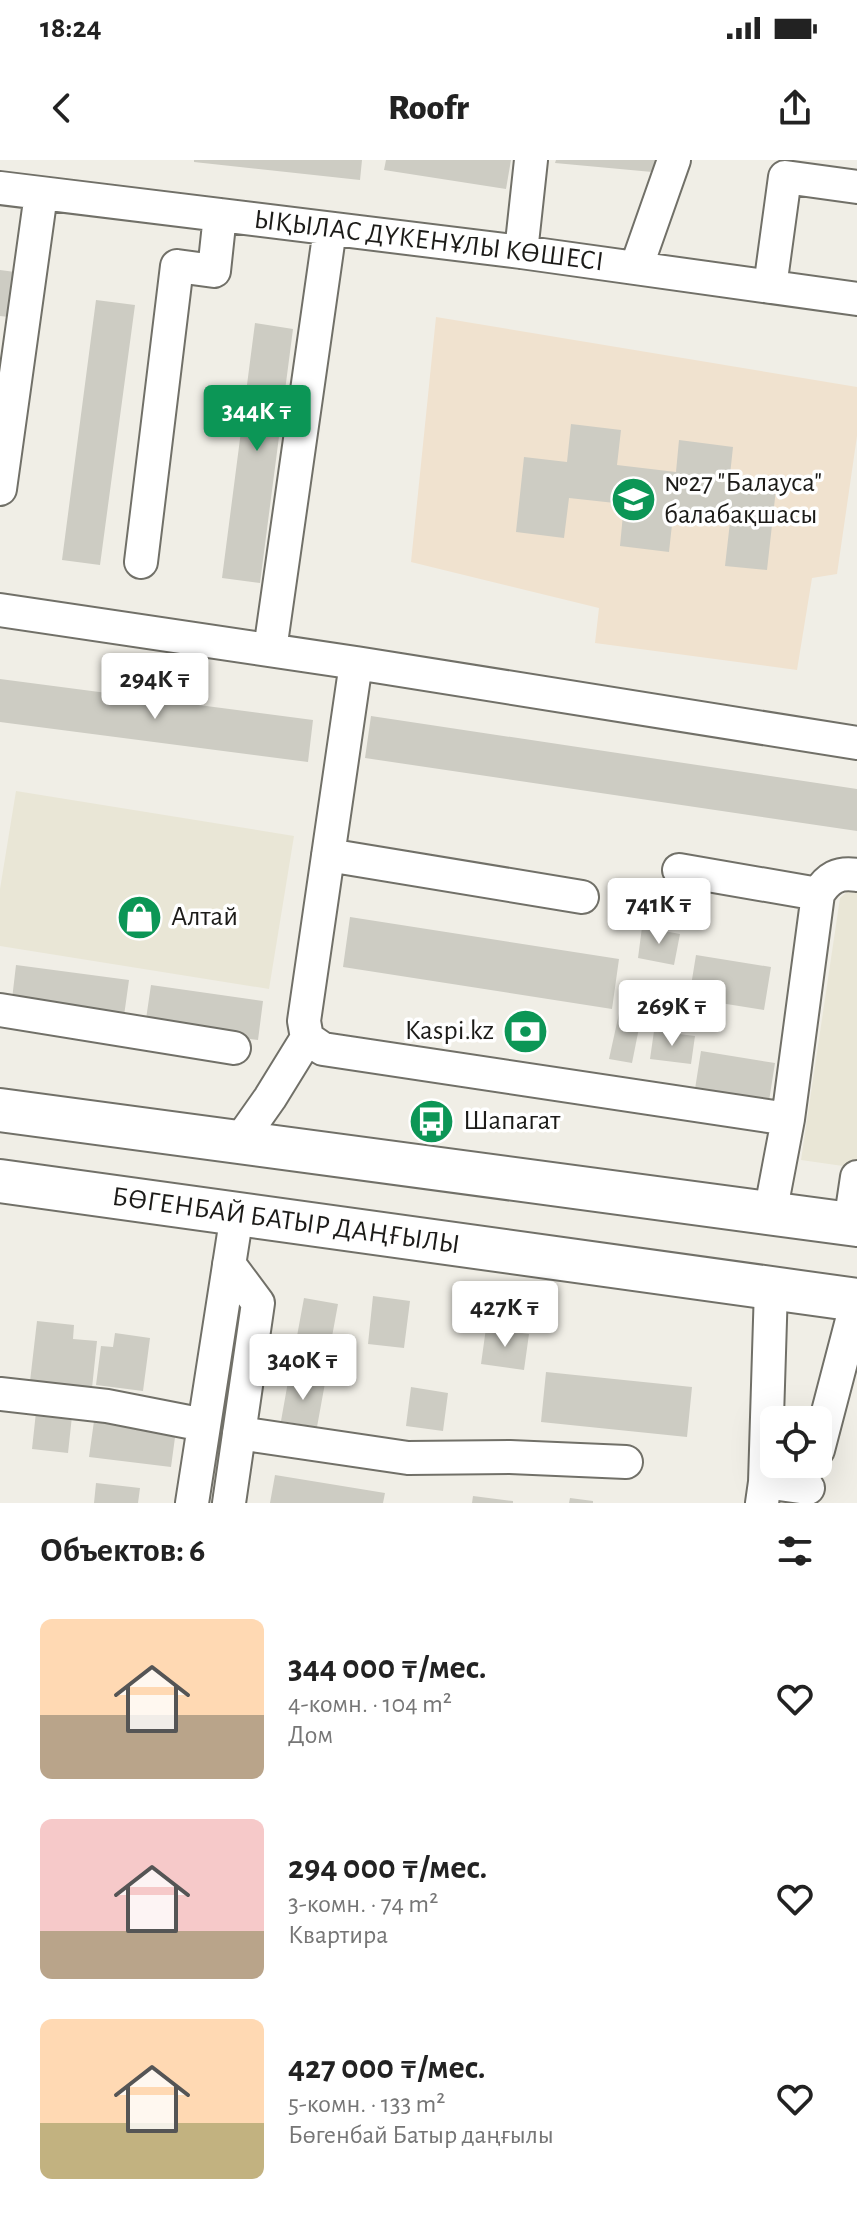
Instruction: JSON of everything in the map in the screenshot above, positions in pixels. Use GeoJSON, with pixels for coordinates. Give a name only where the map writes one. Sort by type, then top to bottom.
{"type":"FeatureCollection","features":[{"type":"Feature","properties":{"kind":"main road"},"geometry":{"type":"LineString","coordinates":[[0,1110],[853,1225]]}},
{"type":"Feature","properties":{"kind":"main road","name":"БӨГЕНБАЙ БАТЫР ДАҢҒЫЛЫ"},"geometry":{"type":"LineString","coordinates":[[0,1181],[857,1300]]}},
{"type":"Feature","properties":{"kind":"street"},"geometry":{"type":"LineString","coordinates":[[521,252],[531,160]]}},
{"type":"Feature","properties":{"kind":"street"},"geometry":{"type":"LineString","coordinates":[[636,268],[674,160]]}},
{"type":"Feature","properties":{"kind":"street"},"geometry":{"type":"LineString","coordinates":[[770,287],[785,177],[857,187]]}},
{"type":"Feature","properties":{"kind":"street","name":"ЫҚЫЛАС ДҮКЕНҰЛЫ КӨШЕСІ"},"geometry":{"type":"LineString","coordinates":[[0,188],[521,252],[857,299]]}},
{"type":"Feature","properties":{"kind":"street"},"geometry":{"type":"LineString","coordinates":[[0,489],[8,367],[41,194]]}},
{"type":"Feature","properties":{"kind":"street"},"geometry":{"type":"LineString","coordinates":[[141,562],[177,266],[214,271],[220,215]]}},
{"type":"Feature","properties":{"kind":"street"},"geometry":{"type":"LineString","coordinates":[[270,650],[330,229]]}},
{"type":"Feature","properties":{"kind":"street"},"geometry":{"type":"LineString","coordinates":[[0,610],[857,743]]}},
{"type":"Feature","properties":{"kind":"street"},"geometry":{"type":"LineString","coordinates":[[239,1142],[307,1038],[304,1021],[356,663]]}},
{"type":"Feature","properties":{"kind":"street"},"geometry":{"type":"LineString","coordinates":[[328,855],[582,897]]}},
{"type":"Feature","properties":{"kind":"street"},"geometry":{"type":"LineString","coordinates":[[679,870],[818,894]]}},
{"type":"Feature","properties":{"kind":"street"},"geometry":{"type":"LineString","coordinates":[[770,1214],[788,1119],[818,894],[827,879],[844,873],[857,875]]}},
{"type":"Feature","properties":{"kind":"street"},"geometry":{"type":"LineString","coordinates":[[0,1010],[234,1048]]}},
{"type":"Feature","properties":{"kind":"street"},"geometry":{"type":"LineString","coordinates":[[307,1038],[323,1049],[788,1119]]}},
{"type":"Feature","properties":{"kind":"street"},"geometry":{"type":"LineString","coordinates":[[853,1225],[857,1177]]}},
{"type":"Feature","properties":{"kind":"street"},"geometry":{"type":"LineString","coordinates":[[192,1503],[237,1214]]}},
{"type":"Feature","properties":{"kind":"street"},"geometry":{"type":"LineString","coordinates":[[229,1264],[258,1303],[229,1503]]}},
{"type":"Feature","properties":{"kind":"street"},"geometry":{"type":"LineString","coordinates":[[771,1288],[764,1492],[809,1485]]}},
{"type":"Feature","properties":{"kind":"street"},"geometry":{"type":"LineString","coordinates":[[832,1421],[845,1394],[857,1300]]}},
{"type":"Feature","properties":{"kind":"street"},"geometry":{"type":"LineString","coordinates":[[0,1394],[107,1406],[204,1425]]}},
{"type":"Feature","properties":{"kind":"street"},"geometry":{"type":"LineString","coordinates":[[239,1433],[408,1458],[510,1457],[626,1462]]}},
{"type":"Feature","properties":{"kind":"shaded area","name":"№27 \"Балауса\" балабақшасы"},"geometry":{"type":"Polygon","coordinates":[[[436,317],[857,387],[857,436],[837,574],[812,578],[797,670],[595,643],[599,608],[411,562],[436,317]]]}},
{"type":"Feature","properties":{"kind":"shaded area","name":"Алтай"},"geometry":{"type":"Polygon","coordinates":[[[16,791],[294,836],[269,989],[0,946],[0,889],[16,791]]]}},
{"type":"Feature","properties":{"kind":"shaded area"},"geometry":{"type":"Polygon","coordinates":[[[857,883],[857,1168],[801,1160],[840,898],[857,883]]]}},
{"type":"Feature","properties":{"kind":"building"},"geometry":{"type":"Polygon","coordinates":[[[194,160],[362,160],[360,180],[194,160]]]}},
{"type":"Feature","properties":{"kind":"building"},"geometry":{"type":"Polygon","coordinates":[[[386,160],[511,160],[506,189],[384,170],[386,160]]]}},
{"type":"Feature","properties":{"kind":"building"},"geometry":{"type":"Polygon","coordinates":[[[556,160],[664,160],[663,173],[555,163],[556,160]]]}},
{"type":"Feature","properties":{"kind":"building"},"geometry":{"type":"Polygon","coordinates":[[[0,270],[15,272],[9,317],[0,316],[0,270]]]}},
{"type":"Feature","properties":{"kind":"building"},"geometry":{"type":"Polygon","coordinates":[[[96,300],[135,305],[100,565],[62,560],[96,300]]]}},
{"type":"Feature","properties":{"kind":"building"},"geometry":{"type":"Polygon","coordinates":[[[255,323],[293,329],[260,583],[222,578],[255,323]]]}},
{"type":"Feature","properties":{"kind":"building"},"geometry":{"type":"Polygon","coordinates":[[[571,424],[621,430],[617,465],[676,472],[679,440],[733,447],[729,484],[776,489],[767,570],[725,566],[730,522],[673,515],[669,552],[620,546],[624,504],[569,498],[564,538],[516,532],[524,457],[567,462],[571,424]]]}},
{"type":"Feature","properties":{"kind":"building"},"geometry":{"type":"Polygon","coordinates":[[[0,679],[313,720],[308,762],[0,722],[0,679]]]}},
{"type":"Feature","properties":{"kind":"building"},"geometry":{"type":"Polygon","coordinates":[[[371,716],[857,789],[857,831],[365,758],[371,716]]]}},
{"type":"Feature","properties":{"kind":"building"},"geometry":{"type":"Polygon","coordinates":[[[350,917],[619,959],[612,1009],[343,967],[350,917]]]}},
{"type":"Feature","properties":{"kind":"building"},"geometry":{"type":"Polygon","coordinates":[[[642,927],[680,934],[674,965],[638,958],[642,927]]]}},
{"type":"Feature","properties":{"kind":"building"},"geometry":{"type":"Polygon","coordinates":[[[696,955],[771,967],[764,1010],[689,998],[696,955]]]}},
{"type":"Feature","properties":{"kind":"building"},"geometry":{"type":"Polygon","coordinates":[[[16,965],[129,980],[123,1023],[11,1008],[16,965]]]}},
{"type":"Feature","properties":{"kind":"building"},"geometry":{"type":"Polygon","coordinates":[[[151,985],[263,1001],[258,1040],[145,1026],[151,985]]]}},
{"type":"Feature","properties":{"kind":"building"},"geometry":{"type":"Polygon","coordinates":[[[620,1009],[642,1013],[632,1063],[609,1059],[620,1009]]]}},
{"type":"Feature","properties":{"kind":"building"},"geometry":{"type":"Polygon","coordinates":[[[654,1031],[695,1036],[691,1064],[650,1059],[654,1031]]]}},
{"type":"Feature","properties":{"kind":"building"},"geometry":{"type":"Polygon","coordinates":[[[701,1051],[775,1063],[769,1101],[695,1089],[701,1051]]]}},
{"type":"Feature","properties":{"kind":"building"},"geometry":{"type":"Polygon","coordinates":[[[373,1296],[410,1301],[404,1348],[368,1344],[373,1296]]]}},
{"type":"Feature","properties":{"kind":"building"},"geometry":{"type":"Polygon","coordinates":[[[304,1298],[338,1304],[329,1353],[295,1347],[304,1298]]]}},
{"type":"Feature","properties":{"kind":"building"},"geometry":{"type":"Polygon","coordinates":[[[37,1321],[74,1325],[73,1339],[97,1341],[92,1388],[29,1390],[37,1321]]]}},
{"type":"Feature","properties":{"kind":"building"},"geometry":{"type":"Polygon","coordinates":[[[486,1328],[529,1334],[524,1370],[481,1364],[486,1328]]]}},
{"type":"Feature","properties":{"kind":"building"},"geometry":{"type":"Polygon","coordinates":[[[115,1333],[150,1338],[143,1391],[96,1385],[101,1346],[113,1347],[115,1333]]]}},
{"type":"Feature","properties":{"kind":"building"},"geometry":{"type":"Polygon","coordinates":[[[546,1372],[692,1387],[687,1437],[541,1422],[546,1372]]]}},
{"type":"Feature","properties":{"kind":"building"},"geometry":{"type":"Polygon","coordinates":[[[289,1376],[325,1383],[317,1427],[281,1421],[289,1376]]]}},
{"type":"Feature","properties":{"kind":"building"},"geometry":{"type":"Polygon","coordinates":[[[411,1387],[448,1393],[443,1431],[406,1426],[411,1387]]]}},
{"type":"Feature","properties":{"kind":"building"},"geometry":{"type":"Polygon","coordinates":[[[36,1412],[72,1416],[68,1453],[32,1449],[36,1412]]]}},
{"type":"Feature","properties":{"kind":"building"},"geometry":{"type":"Polygon","coordinates":[[[94,1421],[176,1430],[171,1467],[89,1457],[94,1421]]]}},
{"type":"Feature","properties":{"kind":"building"},"geometry":{"type":"Polygon","coordinates":[[[275,1475],[385,1493],[383,1503],[270,1503],[275,1475]]]}},
{"type":"Feature","properties":{"kind":"building"},"geometry":{"type":"Polygon","coordinates":[[[96,1483],[140,1488],[138,1503],[94,1503],[96,1483]]]}},
{"type":"Feature","properties":{"kind":"building"},"geometry":{"type":"Polygon","coordinates":[[[473,1496],[513,1501],[513,1503],[472,1503],[473,1496]]]}},
{"type":"Feature","properties":{"kind":"building"},"geometry":{"type":"Polygon","coordinates":[[[570,1498],[593,1501],[593,1503],[569,1503],[570,1498]]]}},
{"type":"Feature","properties":{"kind":"place","name":"№27 \"Балауса\" балабақшасы"},"geometry":{"type":"Point","coordinates":[633,499]}},
{"type":"Feature","properties":{"kind":"place","name":"Алтай"},"geometry":{"type":"Point","coordinates":[140,917]}},
{"type":"Feature","properties":{"kind":"place","name":"Kaspi.kz"},"geometry":{"type":"Point","coordinates":[525,1031]}},
{"type":"Feature","properties":{"kind":"place","name":"Шапагат"},"geometry":{"type":"Point","coordinates":[432,1121]}}]}
